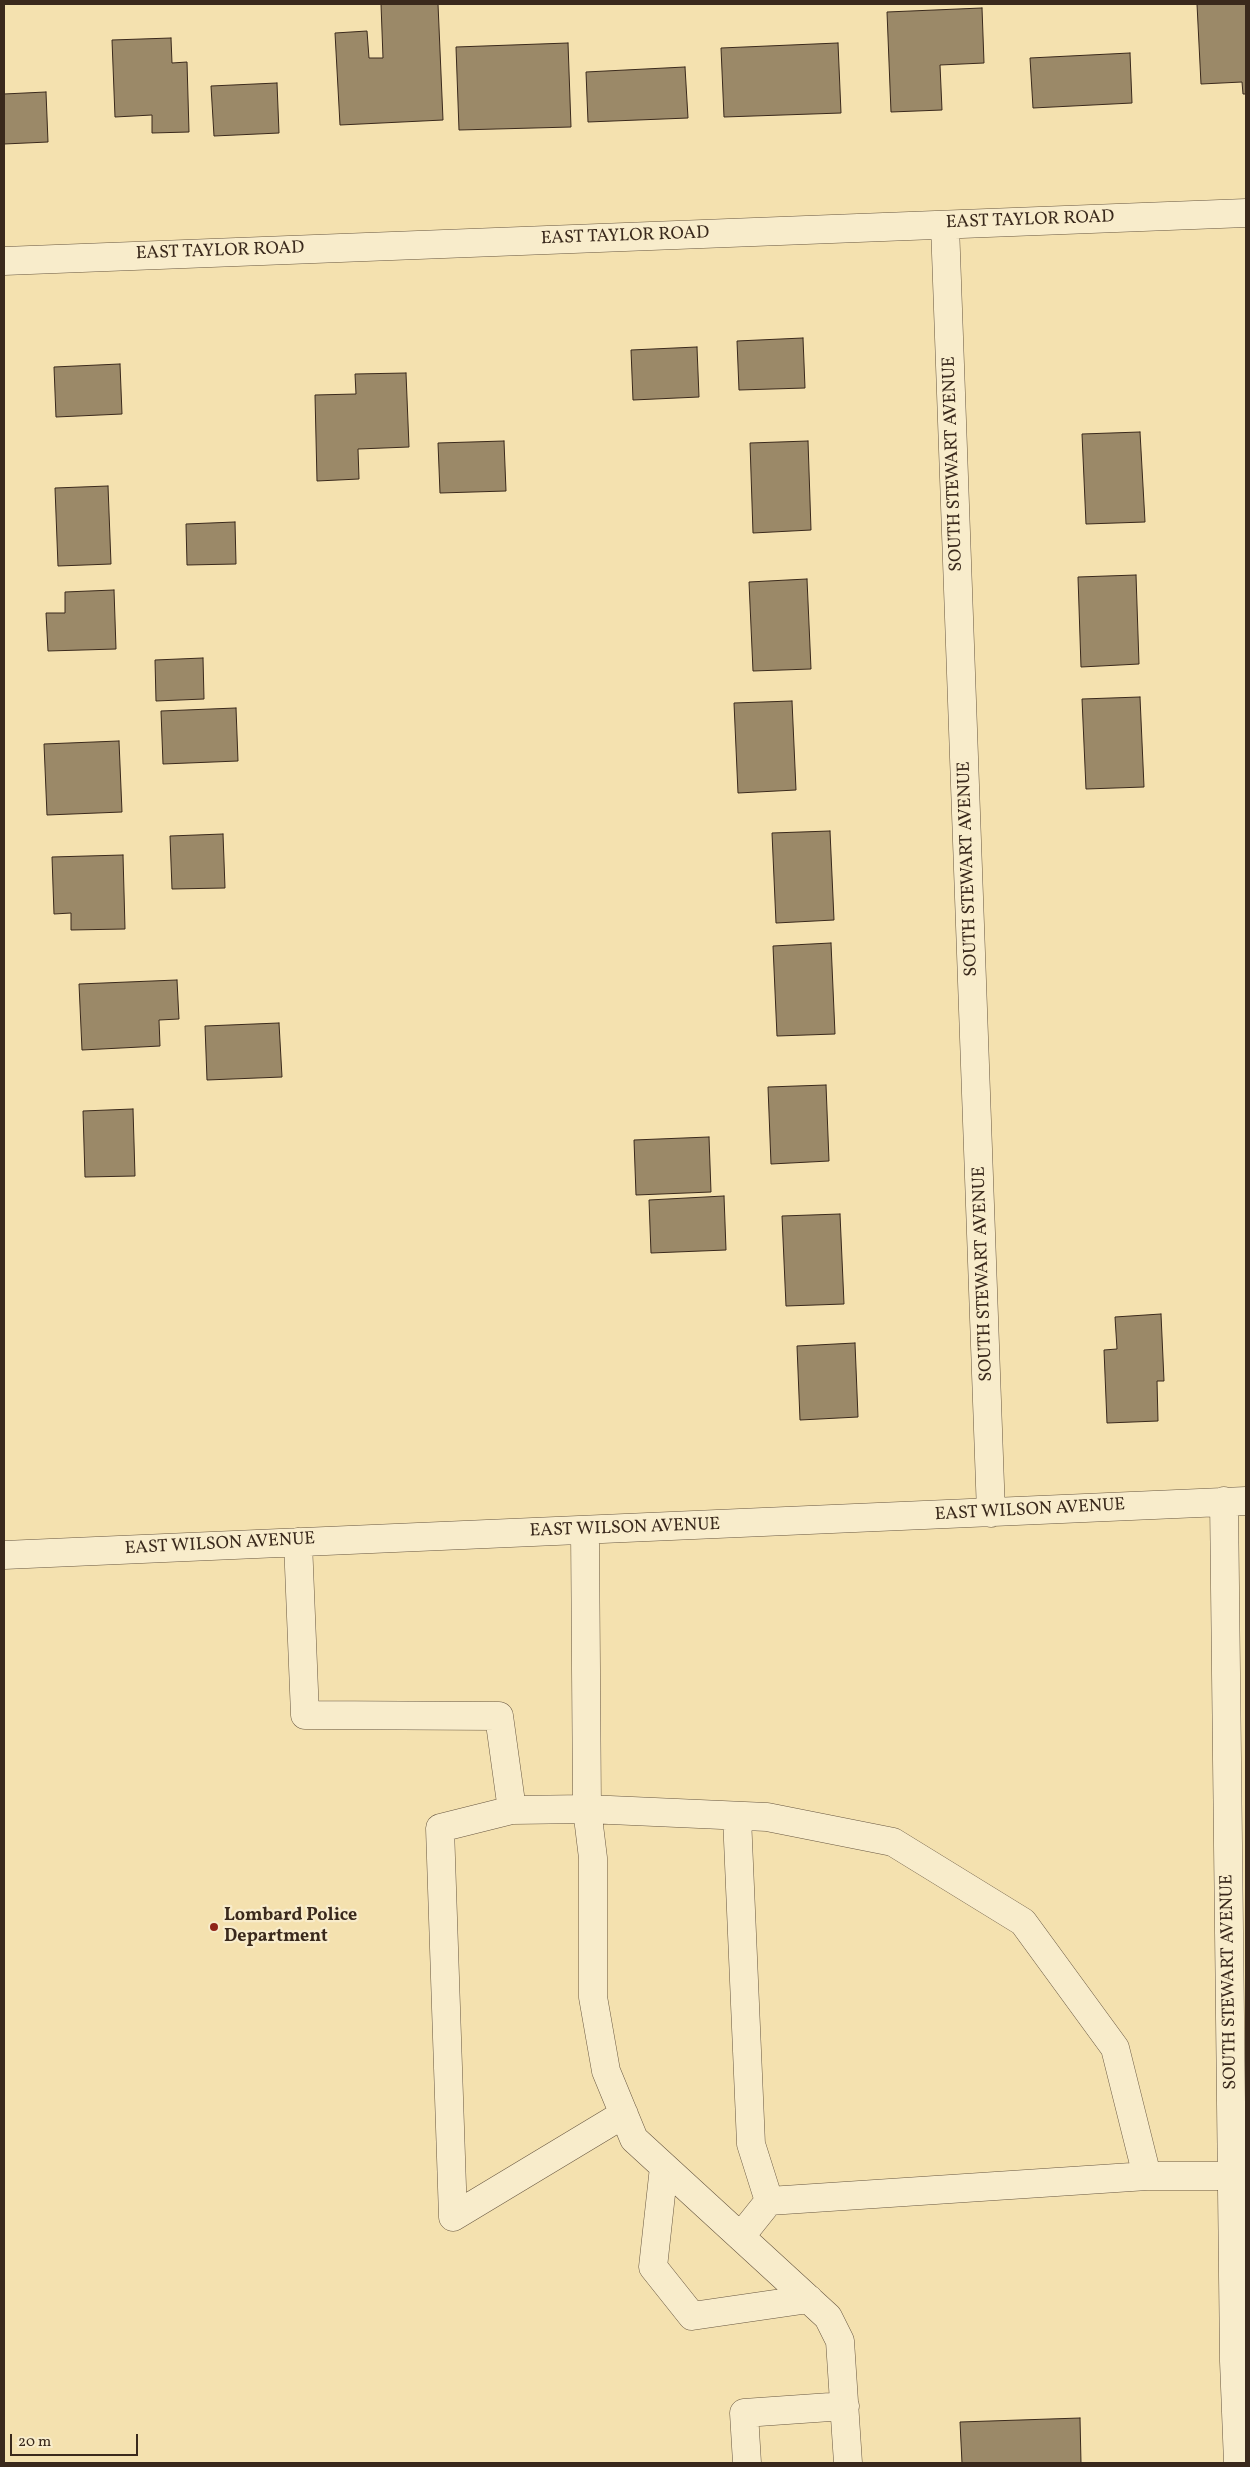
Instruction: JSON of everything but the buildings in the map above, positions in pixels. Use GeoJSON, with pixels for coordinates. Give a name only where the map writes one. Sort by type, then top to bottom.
{"type":"FeatureCollection","features":[{"type":"Feature","properties":{"kind":"street","name":"EAST TAYLOR ROAD"},"geometry":{"type":"LineString","coordinates":[[4,261],[1246,213]]}},
{"type":"Feature","properties":{"kind":"street","name":"SOUTH STEWART AVENUE"},"geometry":{"type":"LineString","coordinates":[[945,225],[991,1513]]}},
{"type":"Feature","properties":{"kind":"street","name":"SOUTH STEWART AVENUE"},"geometry":{"type":"LineString","coordinates":[[1235,1501],[1232,2176],[1240,2361],[1238,2463]]}},
{"type":"Feature","properties":{"kind":"street","name":"EAST WILSON AVENUE"},"geometry":{"type":"LineString","coordinates":[[4,1555],[1235,1501]]}},
{"type":"Feature","properties":{"kind":"street"},"geometry":{"type":"LineString","coordinates":[[585,1530],[587,1809],[593,1858],[593,1997],[606,2071],[634,2139],[828,2318],[840,2342],[848,2463]]}},
{"type":"Feature","properties":{"kind":"street"},"geometry":{"type":"LineString","coordinates":[[298,1542],[305,1715],[499,1716],[512,1810]]}},
{"type":"Feature","properties":{"kind":"street"},"geometry":{"type":"LineString","coordinates":[[624,2114],[453,2217],[440,1828],[512,1810],[587,1809],[767,1817],[893,1842],[1023,1922],[1115,2048],[1147,2176]]}},
{"type":"Feature","properties":{"kind":"street"},"geometry":{"type":"LineString","coordinates":[[737,1817],[751,2144],[769,2201]]}},
{"type":"Feature","properties":{"kind":"street"},"geometry":{"type":"LineString","coordinates":[[664,2166],[653,2267],[692,2316],[809,2299]]}},
{"type":"Feature","properties":{"kind":"street"},"geometry":{"type":"LineString","coordinates":[[741,2236],[769,2201],[1147,2176],[1232,2176]]}},
{"type":"Feature","properties":{"kind":"street"},"geometry":{"type":"LineString","coordinates":[[747,2463],[744,2413],[845,2406]]}},
{"type":"Feature","properties":{"kind":"place","name":"Lombard Police Department"},"geometry":{"type":"Point","coordinates":[214,1927]}}]}
